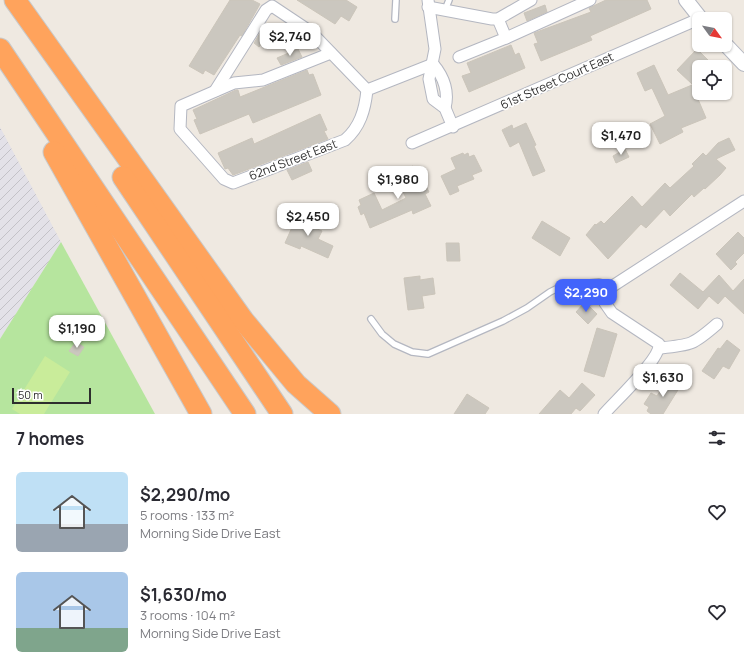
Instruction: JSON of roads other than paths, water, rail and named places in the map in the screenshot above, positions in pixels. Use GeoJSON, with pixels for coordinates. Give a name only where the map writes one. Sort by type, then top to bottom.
{"type":"FeatureCollection","features":[{"type":"Feature","properties":{"kind":"highway"},"geometry":{"type":"LineString","coordinates":[[7,0],[282,414]]}},
{"type":"Feature","properties":{"kind":"highway"},"geometry":{"type":"LineString","coordinates":[[15,0],[243,320],[296,384],[330,414]]}},
{"type":"Feature","properties":{"kind":"highway"},"geometry":{"type":"LineString","coordinates":[[0,49],[245,414]]}},
{"type":"Feature","properties":{"kind":"highway"},"geometry":{"type":"LineString","coordinates":[[19,79],[48,141],[201,414]]}},
{"type":"Feature","properties":{"kind":"street"},"geometry":{"type":"LineString","coordinates":[[453,127],[445,108],[433,99],[430,87],[429,79],[435,49],[428,3],[447,5],[492,20],[498,19],[531,0]]}},
{"type":"Feature","properties":{"kind":"street"},"geometry":{"type":"LineString","coordinates":[[686,0],[695,12]]}},
{"type":"Feature","properties":{"kind":"street"},"geometry":{"type":"LineString","coordinates":[[459,57],[506,38],[587,1]]}},
{"type":"Feature","properties":{"kind":"street"},"geometry":{"type":"LineString","coordinates":[[215,91],[266,10],[272,6],[311,32],[367,90],[433,64]]}},
{"type":"Feature","properties":{"kind":"street"},"geometry":{"type":"LineString","coordinates":[[498,19],[506,38]]}},
{"type":"Feature","properties":{"kind":"street","name":"61st Street Court East"},"geometry":{"type":"LineString","coordinates":[[412,143],[453,127],[692,23]]}},
{"type":"Feature","properties":{"kind":"street"},"geometry":{"type":"LineString","coordinates":[[732,51],[744,64]]}},
{"type":"Feature","properties":{"kind":"street"},"geometry":{"type":"LineString","coordinates":[[215,91],[234,83],[263,80],[331,53]]}},
{"type":"Feature","properties":{"kind":"street"},"geometry":{"type":"LineString","coordinates":[[433,64],[441,73],[448,97],[445,108]]}},
{"type":"Feature","properties":{"kind":"street","name":"62nd Street East"},"geometry":{"type":"LineString","coordinates":[[215,91],[181,106],[180,129],[224,179],[232,183],[345,140],[354,133],[359,123],[366,104],[367,90]]}},
{"type":"Feature","properties":{"kind":"street"},"geometry":{"type":"LineString","coordinates":[[660,348],[659,344],[612,313],[605,303],[605,291],[744,201]]}},
{"type":"Feature","properties":{"kind":"street"},"geometry":{"type":"LineString","coordinates":[[660,348],[688,345],[699,340],[717,324]]}},
{"type":"Feature","properties":{"kind":"street"},"geometry":{"type":"LineString","coordinates":[[604,414],[654,360],[660,348]]}},
{"type":"Feature","properties":{"kind":"lane"},"geometry":{"type":"LineString","coordinates":[[395,19],[396,0]]}},
{"type":"Feature","properties":{"kind":"lane"},"geometry":{"type":"LineString","coordinates":[[430,87],[444,84]]}},
{"type":"Feature","properties":{"kind":"lane"},"geometry":{"type":"LineString","coordinates":[[371,319],[382,334],[394,344],[412,352],[428,354],[503,321],[562,286],[599,282],[611,286]]}}]}
